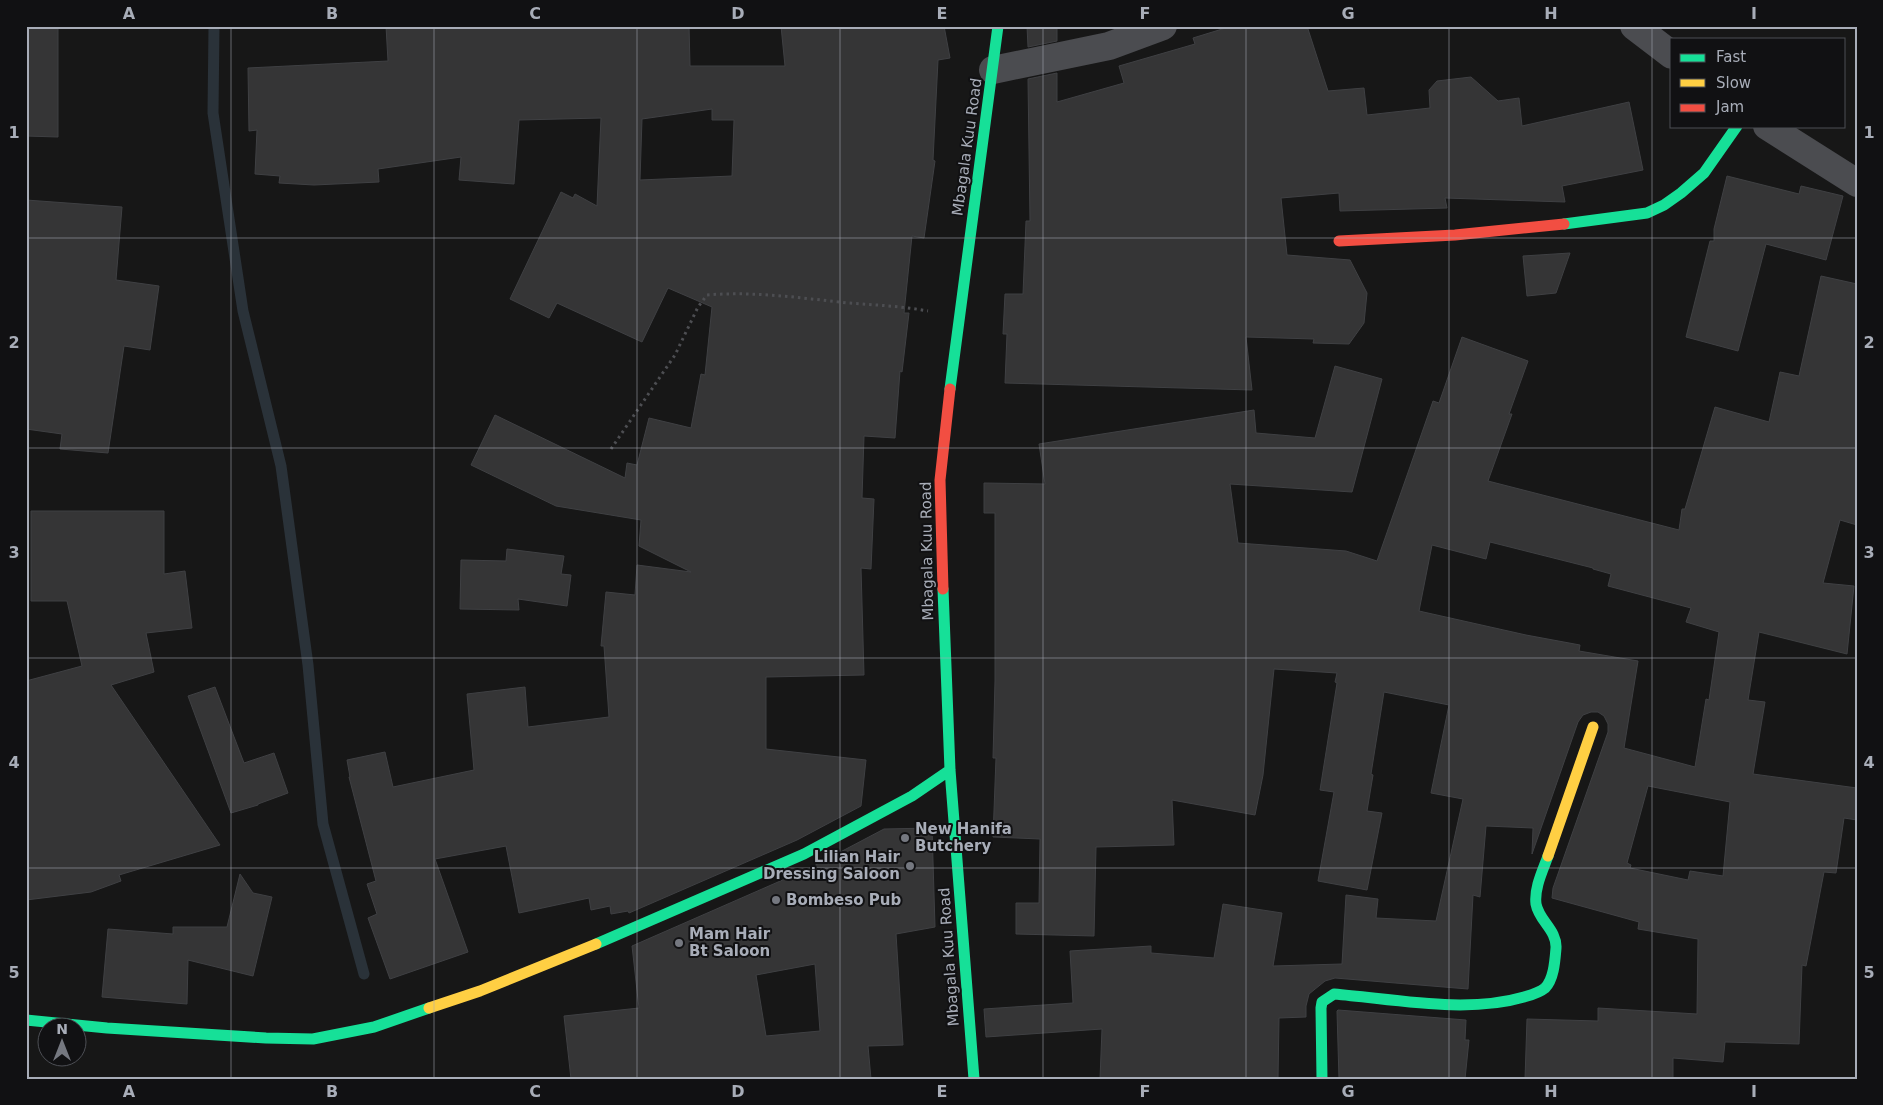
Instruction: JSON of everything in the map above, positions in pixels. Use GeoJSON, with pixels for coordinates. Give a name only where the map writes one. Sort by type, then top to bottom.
{"type":"FeatureCollection","features":[{"type":"Feature","properties":{"kind":"street","name":"Mbagala Kuu Road"},"geometry":{"type":"LineString","coordinates":[[974,1079],[950,770],[940,480],[950,384],[998,26]]}},
{"type":"Feature","properties":{"kind":"street"},"geometry":{"type":"LineString","coordinates":[[993,70],[1109,46],[1162,26]]}},
{"type":"Feature","properties":{"kind":"street"},"geometry":{"type":"LineString","coordinates":[[1635,26],[1670,53]]}},
{"type":"Feature","properties":{"kind":"street"},"geometry":{"type":"LineString","coordinates":[[1340,241],[1378,240],[1535,228],[1648,213],[1661,208],[1672,200],[1709,167],[1736,128]]}},
{"type":"Feature","properties":{"kind":"street"},"geometry":{"type":"LineString","coordinates":[[1769,128],[1857,183]]}},
{"type":"Feature","properties":{"kind":"street"},"geometry":{"type":"LineString","coordinates":[[1322,1079],[1321,1008],[1322,1002],[1334,994],[1480,1005],[1532,996],[1545,988],[1552,975],[1556,939],[1552,929],[1540,915],[1536,906],[1538,884],[1593,727]]}},
{"type":"Feature","properties":{"kind":"street"},"geometry":{"type":"LineString","coordinates":[[26,1020],[107,1028],[266,1038],[313,1039],[374,1027],[489,988],[611,938],[804,854],[912,796],[950,770]]}},
{"type":"Feature","properties":{"kind":"path"},"geometry":{"type":"LineString","coordinates":[[611,449],[675,355],[698,307],[707,295],[774,295],[882,306],[901,306],[960,317]]}},
{"type":"Feature","properties":{"kind":"building"},"geometry":{"type":"Polygon","coordinates":[[[26,26],[58,26],[58,137],[26,136],[26,26]]]}},
{"type":"Feature","properties":{"kind":"building"},"geometry":{"type":"Polygon","coordinates":[[[386,26],[689,26],[690,66],[785,66],[781,26],[944,26],[950,58],[938,60],[933,160],[935,161],[924,238],[912,236],[904,313],[909,313],[902,372],[900,371],[895,438],[864,436],[862,498],[874,499],[871,569],[861,568],[864,675],[766,677],[766,749],[866,760],[861,806],[797,840],[629,913],[628,911],[611,914],[610,906],[591,910],[589,898],[519,913],[506,846],[435,859],[468,952],[390,979],[368,918],[377,914],[367,884],[376,881],[349,777],[347,760],[385,752],[393,787],[474,770],[467,694],[525,687],[528,727],[609,717],[604,646],[601,646],[606,592],[635,595],[637,565],[691,572],[639,546],[641,520],[556,506],[471,465],[495,415],[625,478],[627,463],[637,465],[649,418],[691,428],[701,374],[705,375],[712,307],[668,288],[642,342],[557,303],[549,318],[510,299],[561,192],[573,198],[575,194],[597,206],[601,118],[519,120],[514,184],[459,180],[461,157],[378,169],[379,182],[314,185],[279,183],[280,176],[255,174],[257,130],[249,131],[248,68],[388,61],[386,26]],[[712,109],[642,119],[640,180],[732,176],[734,120],[712,120],[712,109]]]}},
{"type":"Feature","properties":{"kind":"building"},"geometry":{"type":"Polygon","coordinates":[[[1027,26],[1057,26],[1057,41],[1028,47],[1027,26]]]}},
{"type":"Feature","properties":{"kind":"building"},"geometry":{"type":"Polygon","coordinates":[[[1232,26],[1307,26],[1328,91],[1364,88],[1367,115],[1430,108],[1429,90],[1437,81],[1471,77],[1498,101],[1519,98],[1522,126],[1629,102],[1643,170],[1562,186],[1565,202],[1445,198],[1447,208],[1340,211],[1339,193],[1281,198],[1287,255],[1350,260],[1367,293],[1364,323],[1349,344],[1313,343],[1314,339],[1246,337],[1252,390],[1005,383],[1007,334],[1003,334],[1005,294],[1023,294],[1026,221],[1030,221],[1028,79],[1057,73],[1057,102],[1124,83],[1119,66],[1195,44],[1193,38],[1232,26]]]}},
{"type":"Feature","properties":{"kind":"building"},"geometry":{"type":"Polygon","coordinates":[[[1727,176],[1799,194],[1801,186],[1843,196],[1826,260],[1766,244],[1738,351],[1686,337],[1710,241],[1714,241],[1714,229],[1727,176]]]}},
{"type":"Feature","properties":{"kind":"building"},"geometry":{"type":"Polygon","coordinates":[[[26,200],[122,207],[116,280],[159,286],[150,350],[124,346],[108,453],[60,449],[62,434],[26,429],[26,200]]]}},
{"type":"Feature","properties":{"kind":"building"},"geometry":{"type":"Polygon","coordinates":[[[1570,253],[1556,293],[1527,296],[1523,256],[1570,253]]]}},
{"type":"Feature","properties":{"kind":"building"},"geometry":{"type":"Polygon","coordinates":[[[1821,276],[1857,284],[1857,525],[1840,520],[1823,583],[1854,586],[1847,654],[1759,632],[1748,700],[1765,702],[1753,774],[1857,788],[1857,820],[1844,818],[1836,873],[1824,872],[1806,966],[1802,965],[1799,1044],[1725,1042],[1723,1062],[1673,1058],[1673,1079],[1525,1079],[1527,1019],[1598,1021],[1598,1008],[1697,1014],[1698,939],[1638,929],[1639,922],[1552,898],[1553,888],[1608,732],[1608,724],[1604,716],[1598,712],[1583,715],[1578,722],[1532,854],[1533,828],[1486,826],[1480,897],[1473,895],[1468,989],[1335,978],[1325,981],[1309,994],[1306,1017],[1279,1018],[1278,1079],[1100,1079],[1102,1029],[986,1037],[984,1009],[1073,1003],[1070,951],[1151,946],[1151,953],[1214,958],[1223,904],[1282,913],[1273,966],[1342,964],[1346,895],[1378,899],[1376,918],[1436,921],[1463,799],[1431,793],[1449,705],[1384,692],[1367,811],[1382,813],[1367,890],[1318,881],[1334,792],[1320,790],[1337,673],[1274,669],[1263,775],[1255,815],[1172,800],[1174,845],[1096,847],[1094,936],[1016,934],[1016,903],[1039,903],[1040,839],[993,837],[996,758],[993,758],[995,513],[984,513],[984,483],[1045,484],[1039,444],[1254,410],[1256,433],[1315,438],[1335,366],[1382,379],[1352,492],[1230,484],[1238,543],[1346,551],[1377,561],[1433,401],[1439,403],[1462,337],[1528,361],[1509,414],[1512,414],[1488,481],[1679,530],[1682,509],[1685,509],[1715,407],[1769,422],[1780,372],[1799,376],[1821,276]],[[1490,542],[1486,559],[1432,545],[1419,611],[1580,645],[1579,651],[1638,661],[1624,748],[1695,767],[1706,699],[1709,700],[1719,632],[1686,622],[1691,608],[1608,586],[1611,574],[1490,542]],[[1648,786],[1627,863],[1631,865],[1630,868],[1688,880],[1690,871],[1723,876],[1730,802],[1648,786]]]}},
{"type":"Feature","properties":{"kind":"building"},"geometry":{"type":"Polygon","coordinates":[[[31,511],[164,511],[164,574],[185,571],[192,628],[146,633],[154,672],[111,685],[220,845],[119,875],[121,881],[91,892],[26,900],[26,681],[82,666],[67,601],[31,601],[31,511]]]}},
{"type":"Feature","properties":{"kind":"building"},"geometry":{"type":"Polygon","coordinates":[[[507,549],[564,556],[561,574],[571,575],[567,606],[518,599],[519,610],[460,609],[461,560],[506,561],[507,549]]]}},
{"type":"Feature","properties":{"kind":"building"},"geometry":{"type":"Polygon","coordinates":[[[215,687],[244,763],[274,753],[288,793],[231,813],[188,696],[215,687]]]}},
{"type":"Feature","properties":{"kind":"building"},"geometry":{"type":"Polygon","coordinates":[[[932,828],[935,927],[896,934],[903,1045],[868,1046],[871,1079],[571,1079],[564,1016],[639,1008],[632,946],[810,868],[884,829],[932,828]],[[815,964],[756,975],[766,1036],[820,1031],[815,964]]]}},
{"type":"Feature","properties":{"kind":"building"},"geometry":{"type":"Polygon","coordinates":[[[240,874],[253,893],[272,897],[253,976],[188,960],[187,1004],[102,997],[108,929],[173,934],[173,927],[227,927],[240,874]]]}},
{"type":"Feature","properties":{"kind":"building"},"geometry":{"type":"Polygon","coordinates":[[[1338,1010],[1466,1020],[1465,1040],[1469,1040],[1465,1079],[1339,1079],[1338,1010]]]}},
{"type":"Feature","properties":{"kind":"waterway"},"geometry":{"type":"LineString","coordinates":[[214,26],[213,113],[243,311],[281,466],[308,665],[323,824],[364,974]]}},
{"type":"Feature","properties":{"kind":"traffic: fast"},"geometry":{"type":"LineString","coordinates":[[950,389],[998,26]]}},
{"type":"Feature","properties":{"kind":"traffic: fast"},"geometry":{"type":"LineString","coordinates":[[1564,224],[1647,213],[1664,205],[1704,173],[1736,128]]}},
{"type":"Feature","properties":{"kind":"traffic: fast"},"geometry":{"type":"LineString","coordinates":[[943,589],[950,770],[974,1079]]}},
{"type":"Feature","properties":{"kind":"traffic: fast"},"geometry":{"type":"LineString","coordinates":[[596,944],[804,854],[912,796],[950,770]]}},
{"type":"Feature","properties":{"kind":"traffic: fast"},"geometry":{"type":"LineString","coordinates":[[1322,1079],[1321,1008],[1322,1002],[1334,994],[1454,1005],[1502,1002],[1538,993],[1545,988],[1554,969],[1556,942],[1538,910],[1536,892],[1548,856]]}},
{"type":"Feature","properties":{"kind":"traffic: fast"},"geometry":{"type":"LineString","coordinates":[[26,1020],[107,1028],[266,1038],[313,1039],[374,1027],[429,1008]]}},
{"type":"Feature","properties":{"kind":"traffic: slow"},"geometry":{"type":"LineString","coordinates":[[1548,856],[1593,727]]}},
{"type":"Feature","properties":{"kind":"traffic: slow"},"geometry":{"type":"LineString","coordinates":[[429,1008],[480,991],[596,944]]}},
{"type":"Feature","properties":{"kind":"traffic: jam"},"geometry":{"type":"LineString","coordinates":[[1339,241],[1455,235],[1564,224]]}},
{"type":"Feature","properties":{"kind":"traffic: jam"},"geometry":{"type":"LineString","coordinates":[[943,589],[940,480],[950,389]]}},
{"type":"Feature","properties":{"kind":"place","name":"New Hanifa Butchery"},"geometry":{"type":"Point","coordinates":[905,838]}},
{"type":"Feature","properties":{"kind":"place","name":"Lilian Hair Dressing Saloon"},"geometry":{"type":"Point","coordinates":[910,866]}},
{"type":"Feature","properties":{"kind":"place","name":"Bombeso Pub"},"geometry":{"type":"Point","coordinates":[776,900]}},
{"type":"Feature","properties":{"kind":"place","name":"Mam Hair Bt Saloon"},"geometry":{"type":"Point","coordinates":[679,943]}}]}
